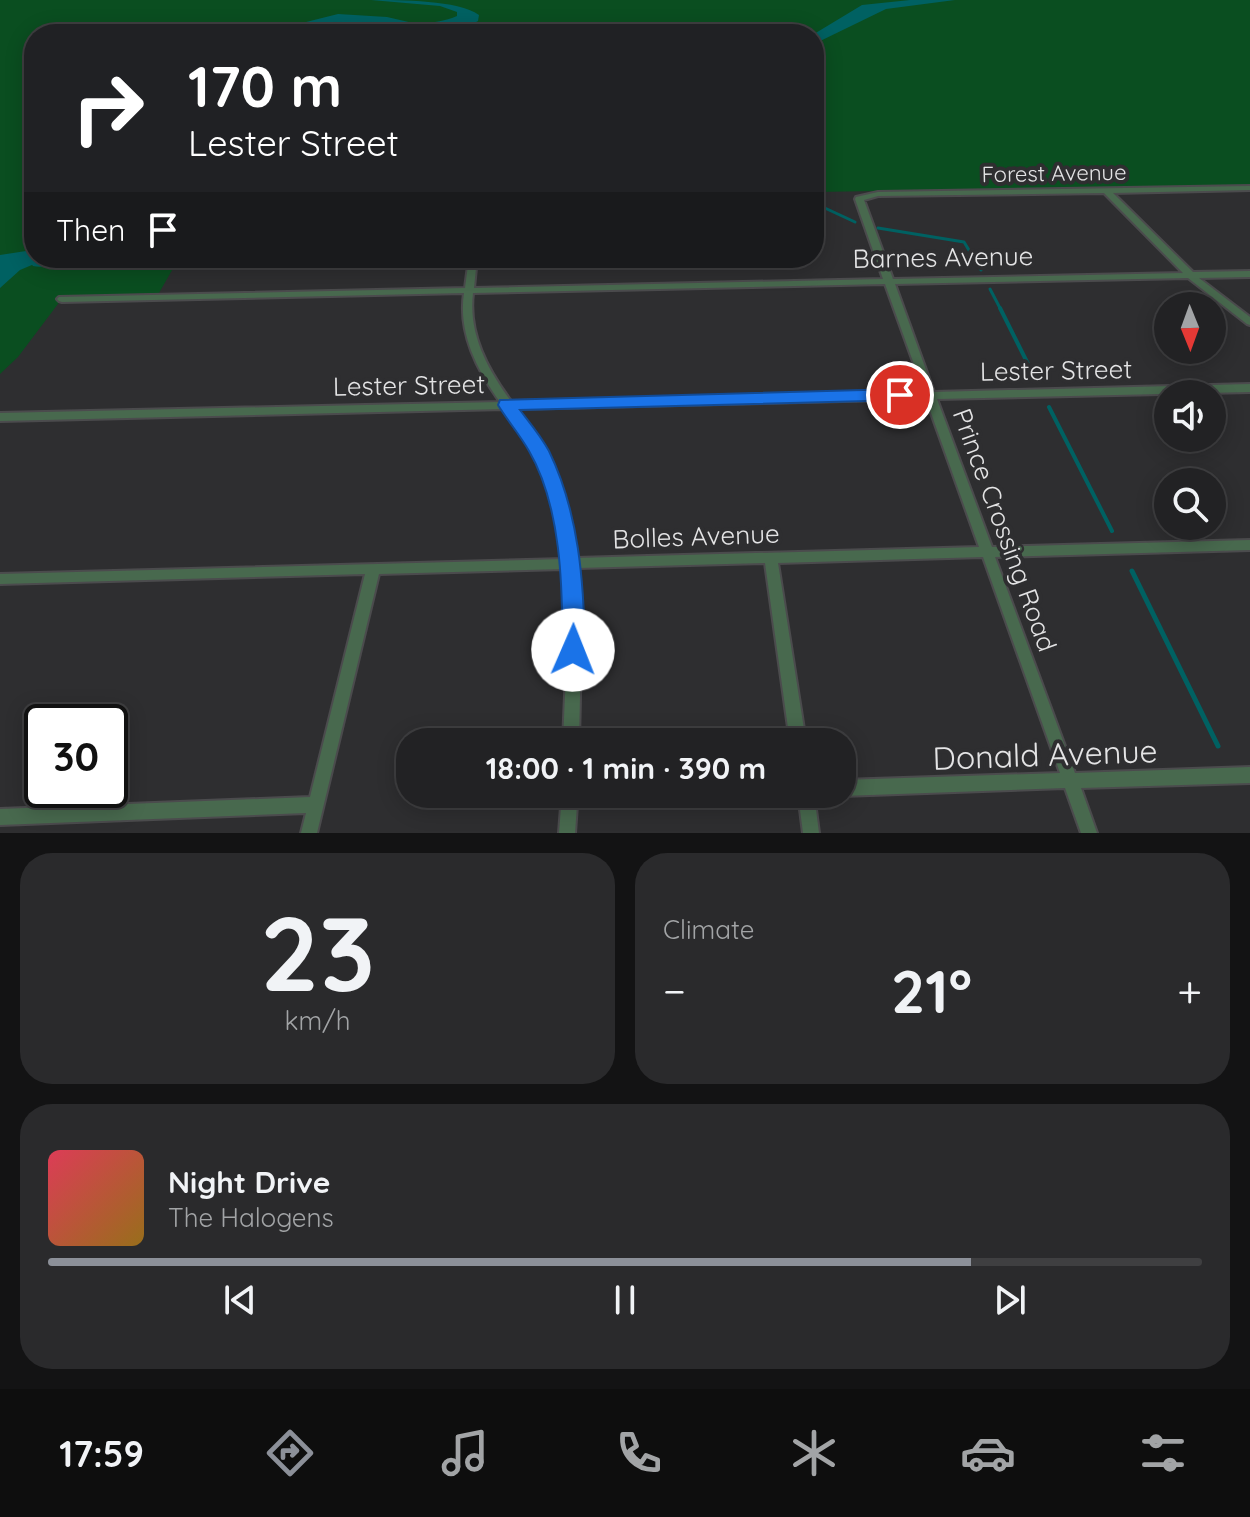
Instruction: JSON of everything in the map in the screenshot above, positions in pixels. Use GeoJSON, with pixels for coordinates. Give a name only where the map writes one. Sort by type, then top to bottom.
{"type":"FeatureCollection","features":[{"type":"Feature","properties":{"kind":"street","name":"Forest Avenue"},"geometry":{"type":"LineString","coordinates":[[859,199],[878,194],[1250,188]]}},
{"type":"Feature","properties":{"kind":"street"},"geometry":{"type":"LineString","coordinates":[[1107,191],[1190,275],[1250,322]]}},
{"type":"Feature","properties":{"kind":"street","name":"Prince Crossing Road"},"geometry":{"type":"LineString","coordinates":[[859,199],[1089,833]]}},
{"type":"Feature","properties":{"kind":"street"},"geometry":{"type":"LineString","coordinates":[[471,268],[466,307],[471,343],[489,383],[531,438],[551,476],[561,508],[574,619],[571,728]]}},
{"type":"Feature","properties":{"kind":"street","name":"Barnes Avenue"},"geometry":{"type":"LineString","coordinates":[[62,299],[1250,274]]}},
{"type":"Feature","properties":{"kind":"street","name":"Lester Street"},"geometry":{"type":"LineString","coordinates":[[0,417],[1250,388]]}},
{"type":"Feature","properties":{"kind":"street","name":"Bolles Avenue"},"geometry":{"type":"LineString","coordinates":[[0,579],[1250,545]]}},
{"type":"Feature","properties":{"kind":"street"},"geometry":{"type":"LineString","coordinates":[[771,558],[796,728]]}},
{"type":"Feature","properties":{"kind":"street"},"geometry":{"type":"LineString","coordinates":[[309,833],[373,570]]}},
{"type":"Feature","properties":{"kind":"street","name":"Donald Avenue"},"geometry":{"type":"LineString","coordinates":[[856,788],[1250,775]]}},
{"type":"Feature","properties":{"kind":"street"},"geometry":{"type":"LineString","coordinates":[[0,817],[316,805]]}},
{"type":"Feature","properties":{"kind":"street"},"geometry":{"type":"LineString","coordinates":[[567,833],[569,808]]}},
{"type":"Feature","properties":{"kind":"street"},"geometry":{"type":"LineString","coordinates":[[808,808],[811,833]]}},
{"type":"Feature","properties":{"kind":"green space"},"geometry":{"type":"Polygon","coordinates":[[[0,0],[1250,0],[1250,185],[824,192],[824,24],[24,24],[24,268],[173,268],[159,293],[64,296],[18,357],[0,374],[0,0]]]}},
{"type":"Feature","properties":{"kind":"water"},"geometry":{"type":"Polygon","coordinates":[[[371,0],[457,6],[479,15],[478,21],[472,24],[304,24],[347,19],[437,22],[457,16],[457,12],[440,6],[371,0]]]}},
{"type":"Feature","properties":{"kind":"water"},"geometry":{"type":"Polygon","coordinates":[[[910,0],[955,0],[886,9],[824,39],[824,28],[862,5],[910,0]]]}},
{"type":"Feature","properties":{"kind":"water"},"geometry":{"type":"Polygon","coordinates":[[[24,251],[25,268],[0,288],[0,255],[24,251]]]}},
{"type":"Feature","properties":{"kind":"waterway"},"geometry":{"type":"LineString","coordinates":[[312,24],[354,17],[408,24]]}},
{"type":"Feature","properties":{"kind":"waterway"},"geometry":{"type":"LineString","coordinates":[[824,208],[855,222]]}},
{"type":"Feature","properties":{"kind":"waterway"},"geometry":{"type":"LineString","coordinates":[[878,228],[964,242],[981,270]]}},
{"type":"Feature","properties":{"kind":"waterway"},"geometry":{"type":"LineString","coordinates":[[990,289],[1001,310]]}},
{"type":"Feature","properties":{"kind":"waterway"},"geometry":{"type":"LineString","coordinates":[[1001,310],[1036,380]]}},
{"type":"Feature","properties":{"kind":"waterway"},"geometry":{"type":"LineString","coordinates":[[1049,407],[1112,531]]}},
{"type":"Feature","properties":{"kind":"waterway"},"geometry":{"type":"LineString","coordinates":[[1132,571],[1218,746]]}},
{"type":"Feature","properties":{"kind":"route"},"geometry":{"type":"LineString","coordinates":[[573,650],[574,590],[558,495],[539,450],[507,405],[900,395]]}}]}
